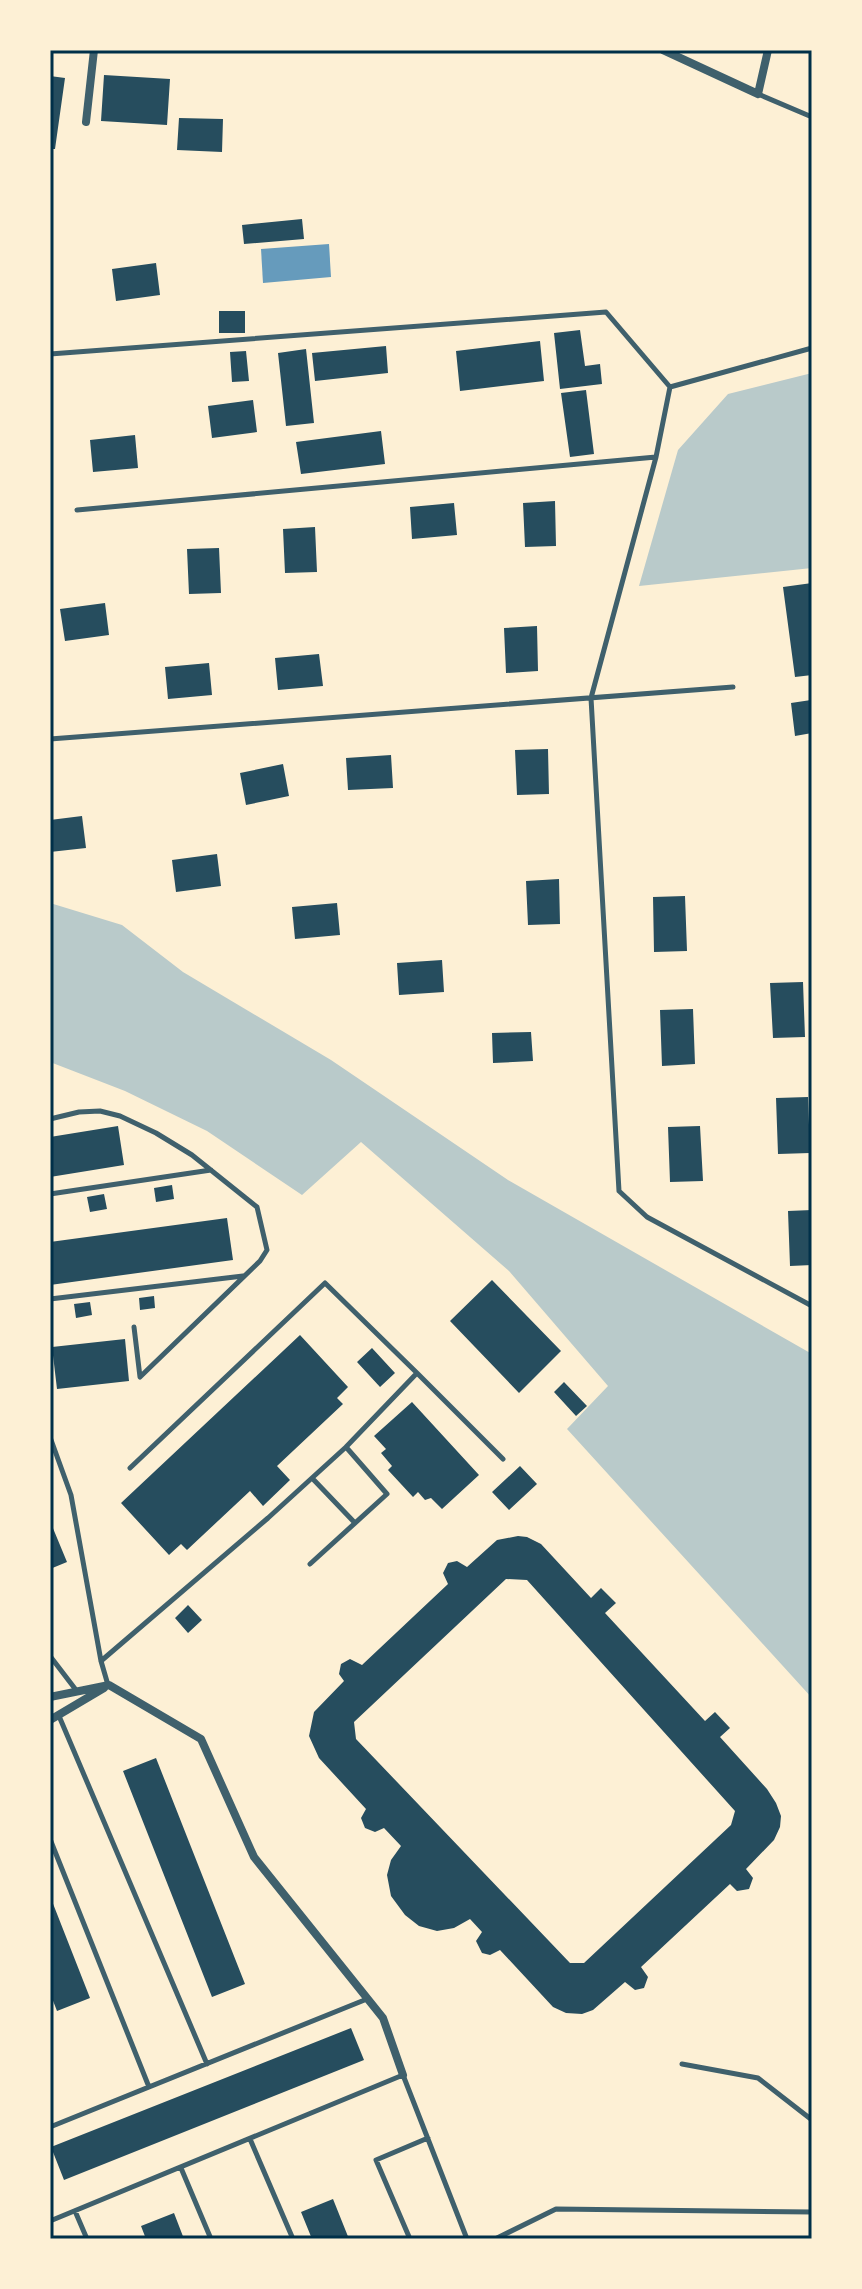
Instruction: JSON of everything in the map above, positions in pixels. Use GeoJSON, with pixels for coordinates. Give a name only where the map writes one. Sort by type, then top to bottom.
{"type":"FeatureCollection","features":[{"type":"Feature","properties":{"kind":"street"},"geometry":{"type":"LineString","coordinates":[[86,122],[94,50]]}},
{"type":"Feature","properties":{"kind":"street"},"geometry":{"type":"LineString","coordinates":[[663,50],[758,94],[768,50]]}},
{"type":"Feature","properties":{"kind":"street"},"geometry":{"type":"LineString","coordinates":[[55,1718],[109,1685]]}},
{"type":"Feature","properties":{"kind":"street"},"geometry":{"type":"LineString","coordinates":[[50,1697],[109,1685],[201,1739],[247,1845],[261,1869],[383,2018],[403,2075]]}},
{"type":"Feature","properties":{"kind":"lane"},"geometry":{"type":"LineString","coordinates":[[758,94],[812,117]]}},
{"type":"Feature","properties":{"kind":"lane"},"geometry":{"type":"LineString","coordinates":[[50,354],[606,312],[670,387]]}},
{"type":"Feature","properties":{"kind":"lane"},"geometry":{"type":"LineString","coordinates":[[670,387],[812,348]]}},
{"type":"Feature","properties":{"kind":"lane"},"geometry":{"type":"LineString","coordinates":[[670,387],[656,457],[591,698],[619,1191],[647,1217],[812,1306]]}},
{"type":"Feature","properties":{"kind":"lane"},"geometry":{"type":"LineString","coordinates":[[77,510],[656,457]]}},
{"type":"Feature","properties":{"kind":"lane"},"geometry":{"type":"LineString","coordinates":[[50,739],[733,687]]}},
{"type":"Feature","properties":{"kind":"lane"},"geometry":{"type":"LineString","coordinates":[[50,1119],[100,1111],[120,1116],[156,1133],[211,1170],[257,1207],[267,1250],[260,1261],[140,1377],[134,1327]]}},
{"type":"Feature","properties":{"kind":"lane"},"geometry":{"type":"LineString","coordinates":[[50,1194],[211,1170]]}},
{"type":"Feature","properties":{"kind":"lane"},"geometry":{"type":"LineString","coordinates":[[50,1299],[243,1276]]}},
{"type":"Feature","properties":{"kind":"lane"},"geometry":{"type":"LineString","coordinates":[[130,1468],[325,1283],[503,1459]]}},
{"type":"Feature","properties":{"kind":"lane"},"geometry":{"type":"LineString","coordinates":[[101,1661],[312,1478],[417,1373]]}},
{"type":"Feature","properties":{"kind":"lane"},"geometry":{"type":"LineString","coordinates":[[50,1437],[71,1495],[101,1661],[109,1685]]}},
{"type":"Feature","properties":{"kind":"lane"},"geometry":{"type":"LineString","coordinates":[[310,1564],[387,1494],[346,1447]]}},
{"type":"Feature","properties":{"kind":"lane"},"geometry":{"type":"LineString","coordinates":[[312,1478],[355,1523]]}},
{"type":"Feature","properties":{"kind":"lane"},"geometry":{"type":"LineString","coordinates":[[50,1656],[84,1701]]}},
{"type":"Feature","properties":{"kind":"lane"},"geometry":{"type":"LineString","coordinates":[[55,1718],[207,2064]]}},
{"type":"Feature","properties":{"kind":"lane"},"geometry":{"type":"LineString","coordinates":[[50,1839],[149,2087]]}},
{"type":"Feature","properties":{"kind":"lane"},"geometry":{"type":"LineString","coordinates":[[50,2127],[367,1998]]}},
{"type":"Feature","properties":{"kind":"lane"},"geometry":{"type":"LineString","coordinates":[[682,2064],[758,2078],[812,2120]]}},
{"type":"Feature","properties":{"kind":"lane"},"geometry":{"type":"LineString","coordinates":[[50,2221],[403,2075],[467,2239]]}},
{"type":"Feature","properties":{"kind":"lane"},"geometry":{"type":"LineString","coordinates":[[410,2239],[376,2160],[428,2138]]}},
{"type":"Feature","properties":{"kind":"lane"},"geometry":{"type":"LineString","coordinates":[[250,2139],[293,2239]]}},
{"type":"Feature","properties":{"kind":"lane"},"geometry":{"type":"LineString","coordinates":[[181,2168],[211,2239]]}},
{"type":"Feature","properties":{"kind":"lane"},"geometry":{"type":"LineString","coordinates":[[495,2239],[556,2209],[812,2212]]}},
{"type":"Feature","properties":{"kind":"lane"},"geometry":{"type":"LineString","coordinates":[[75,2211],[87,2239]]}},
{"type":"Feature","properties":{"kind":"shaded area"},"geometry":{"type":"Polygon","coordinates":[[[812,373],[812,568],[639,586],[678,450],[728,394],[812,373]]]}},
{"type":"Feature","properties":{"kind":"shaded area"},"geometry":{"type":"Polygon","coordinates":[[[50,903],[122,925],[183,972],[331,1060],[508,1180],[812,1354],[812,1698],[567,1429],[608,1386],[509,1271],[361,1142],[302,1195],[207,1131],[125,1091],[50,1062],[50,903]]]}},
{"type":"Feature","properties":{"kind":"water"},"geometry":{"type":"Polygon","coordinates":[[[329,244],[331,277],[263,283],[261,249],[329,244]]]}},
{"type":"Feature","properties":{"kind":"building"},"geometry":{"type":"Polygon","coordinates":[[[104,75],[170,79],[167,125],[101,121],[104,75]]]}},
{"type":"Feature","properties":{"kind":"building"},"geometry":{"type":"Polygon","coordinates":[[[50,76],[65,78],[55,149],[50,149],[50,76]]]}},
{"type":"Feature","properties":{"kind":"building"},"geometry":{"type":"Polygon","coordinates":[[[179,118],[223,119],[222,152],[177,150],[179,118]]]}},
{"type":"Feature","properties":{"kind":"building"},"geometry":{"type":"Polygon","coordinates":[[[302,219],[304,239],[244,244],[242,225],[302,219]]]}},
{"type":"Feature","properties":{"kind":"building"},"geometry":{"type":"Polygon","coordinates":[[[156,263],[160,295],[116,301],[112,269],[156,263]]]}},
{"type":"Feature","properties":{"kind":"building"},"geometry":{"type":"Polygon","coordinates":[[[219,311],[245,311],[245,333],[219,333],[219,311]]]}},
{"type":"Feature","properties":{"kind":"building"},"geometry":{"type":"Polygon","coordinates":[[[580,330],[585,366],[600,364],[602,384],[560,389],[554,333],[580,330]]]}},
{"type":"Feature","properties":{"kind":"building"},"geometry":{"type":"Polygon","coordinates":[[[540,341],[544,381],[460,391],[456,351],[540,341]]]}},
{"type":"Feature","properties":{"kind":"building"},"geometry":{"type":"Polygon","coordinates":[[[386,346],[388,373],[315,381],[312,353],[386,346]]]}},
{"type":"Feature","properties":{"kind":"building"},"geometry":{"type":"Polygon","coordinates":[[[306,349],[314,423],[286,426],[278,353],[306,349]]]}},
{"type":"Feature","properties":{"kind":"building"},"geometry":{"type":"Polygon","coordinates":[[[246,351],[249,381],[232,382],[230,352],[246,351]]]}},
{"type":"Feature","properties":{"kind":"building"},"geometry":{"type":"Polygon","coordinates":[[[586,390],[594,454],[570,457],[561,393],[586,390]]]}},
{"type":"Feature","properties":{"kind":"building"},"geometry":{"type":"Polygon","coordinates":[[[253,400],[257,432],[212,438],[208,406],[253,400]]]}},
{"type":"Feature","properties":{"kind":"building"},"geometry":{"type":"Polygon","coordinates":[[[381,431],[385,464],[301,474],[296,442],[381,431]]]}},
{"type":"Feature","properties":{"kind":"building"},"geometry":{"type":"Polygon","coordinates":[[[135,435],[138,468],[93,472],[90,440],[135,435]]]}},
{"type":"Feature","properties":{"kind":"building"},"geometry":{"type":"Polygon","coordinates":[[[555,501],[556,546],[525,547],[523,503],[555,501]]]}},
{"type":"Feature","properties":{"kind":"building"},"geometry":{"type":"Polygon","coordinates":[[[454,503],[457,535],[412,539],[410,507],[454,503]]]}},
{"type":"Feature","properties":{"kind":"building"},"geometry":{"type":"Polygon","coordinates":[[[315,527],[317,572],[285,573],[283,529],[315,527]]]}},
{"type":"Feature","properties":{"kind":"building"},"geometry":{"type":"Polygon","coordinates":[[[219,548],[221,593],[189,594],[187,549],[219,548]]]}},
{"type":"Feature","properties":{"kind":"building"},"geometry":{"type":"Polygon","coordinates":[[[812,583],[812,675],[795,677],[783,587],[812,583]]]}},
{"type":"Feature","properties":{"kind":"building"},"geometry":{"type":"Polygon","coordinates":[[[105,603],[109,635],[65,641],[60,609],[105,603]]]}},
{"type":"Feature","properties":{"kind":"building"},"geometry":{"type":"Polygon","coordinates":[[[537,626],[538,671],[506,673],[504,628],[537,626]]]}},
{"type":"Feature","properties":{"kind":"building"},"geometry":{"type":"Polygon","coordinates":[[[319,654],[323,686],[278,690],[275,658],[319,654]]]}},
{"type":"Feature","properties":{"kind":"building"},"geometry":{"type":"Polygon","coordinates":[[[209,663],[212,695],[168,699],[165,667],[209,663]]]}},
{"type":"Feature","properties":{"kind":"building"},"geometry":{"type":"Polygon","coordinates":[[[811,700],[812,733],[795,736],[791,703],[811,700]]]}},
{"type":"Feature","properties":{"kind":"building"},"geometry":{"type":"Polygon","coordinates":[[[548,749],[549,794],[517,795],[515,750],[548,749]]]}},
{"type":"Feature","properties":{"kind":"building"},"geometry":{"type":"Polygon","coordinates":[[[391,755],[393,788],[348,790],[346,758],[391,755]]]}},
{"type":"Feature","properties":{"kind":"building"},"geometry":{"type":"Polygon","coordinates":[[[283,764],[289,796],[246,805],[240,773],[283,764]]]}},
{"type":"Feature","properties":{"kind":"building"},"geometry":{"type":"Polygon","coordinates":[[[82,816],[86,848],[50,852],[50,820],[82,816]]]}},
{"type":"Feature","properties":{"kind":"building"},"geometry":{"type":"Polygon","coordinates":[[[217,854],[221,886],[176,892],[172,860],[217,854]]]}},
{"type":"Feature","properties":{"kind":"building"},"geometry":{"type":"Polygon","coordinates":[[[559,879],[560,924],[528,925],[526,881],[559,879]]]}},
{"type":"Feature","properties":{"kind":"building"},"geometry":{"type":"Polygon","coordinates":[[[685,896],[687,951],[654,952],[653,897],[685,896]]]}},
{"type":"Feature","properties":{"kind":"building"},"geometry":{"type":"Polygon","coordinates":[[[337,903],[340,935],[295,939],[292,907],[337,903]]]}},
{"type":"Feature","properties":{"kind":"building"},"geometry":{"type":"Polygon","coordinates":[[[442,960],[444,992],[399,995],[397,963],[442,960]]]}},
{"type":"Feature","properties":{"kind":"building"},"geometry":{"type":"Polygon","coordinates":[[[803,982],[805,1037],[773,1038],[770,983],[803,982]]]}},
{"type":"Feature","properties":{"kind":"building"},"geometry":{"type":"Polygon","coordinates":[[[693,1009],[695,1064],[662,1066],[660,1010],[693,1009]]]}},
{"type":"Feature","properties":{"kind":"building"},"geometry":{"type":"Polygon","coordinates":[[[531,1032],[533,1061],[493,1063],[492,1033],[531,1032]]]}},
{"type":"Feature","properties":{"kind":"building"},"geometry":{"type":"Polygon","coordinates":[[[808,1097],[810,1153],[778,1154],[776,1098],[808,1097]]]}},
{"type":"Feature","properties":{"kind":"building"},"geometry":{"type":"Polygon","coordinates":[[[118,1126],[124,1165],[50,1177],[50,1137],[118,1126]]]}},
{"type":"Feature","properties":{"kind":"building"},"geometry":{"type":"Polygon","coordinates":[[[700,1126],[703,1181],[670,1182],[668,1127],[700,1126]]]}},
{"type":"Feature","properties":{"kind":"building"},"geometry":{"type":"Polygon","coordinates":[[[172,1185],[174,1199],[156,1202],[154,1188],[172,1185]]]}},
{"type":"Feature","properties":{"kind":"building"},"geometry":{"type":"Polygon","coordinates":[[[104,1194],[107,1209],[90,1212],[87,1197],[104,1194]]]}},
{"type":"Feature","properties":{"kind":"building"},"geometry":{"type":"Polygon","coordinates":[[[812,1210],[812,1265],[790,1266],[788,1211],[812,1210]]]}},
{"type":"Feature","properties":{"kind":"building"},"geometry":{"type":"Polygon","coordinates":[[[227,1218],[233,1260],[50,1285],[50,1242],[227,1218]]]}},
{"type":"Feature","properties":{"kind":"building"},"geometry":{"type":"Polygon","coordinates":[[[492,1280],[561,1351],[519,1393],[450,1321],[492,1280]]]}},
{"type":"Feature","properties":{"kind":"building"},"geometry":{"type":"Polygon","coordinates":[[[154,1296],[155,1308],[140,1310],[139,1298],[154,1296]]]}},
{"type":"Feature","properties":{"kind":"building"},"geometry":{"type":"Polygon","coordinates":[[[90,1302],[92,1315],[76,1318],[74,1304],[90,1302]]]}},
{"type":"Feature","properties":{"kind":"building"},"geometry":{"type":"Polygon","coordinates":[[[300,1335],[348,1387],[337,1398],[343,1404],[277,1466],[290,1480],[263,1506],[250,1491],[187,1550],[181,1544],[169,1555],[121,1503],[300,1335]]]}},
{"type":"Feature","properties":{"kind":"building"},"geometry":{"type":"Polygon","coordinates":[[[125,1339],[129,1381],[57,1389],[52,1347],[125,1339]]]}},
{"type":"Feature","properties":{"kind":"building"},"geometry":{"type":"Polygon","coordinates":[[[372,1348],[395,1373],[380,1387],[357,1362],[372,1348]]]}},
{"type":"Feature","properties":{"kind":"building"},"geometry":{"type":"Polygon","coordinates":[[[564,1382],[587,1406],[576,1416],[554,1392],[564,1382]]]}},
{"type":"Feature","properties":{"kind":"building"},"geometry":{"type":"Polygon","coordinates":[[[412,1402],[479,1475],[442,1509],[431,1498],[425,1500],[418,1492],[413,1497],[388,1470],[392,1466],[381,1453],[386,1449],[374,1436],[412,1402]]]}},
{"type":"Feature","properties":{"kind":"building"},"geometry":{"type":"Polygon","coordinates":[[[520,1466],[537,1484],[509,1510],[492,1492],[520,1466]]]}},
{"type":"Feature","properties":{"kind":"building"},"geometry":{"type":"Polygon","coordinates":[[[50,1521],[67,1562],[50,1569],[50,1521]]]}},
{"type":"Feature","properties":{"kind":"building"},"geometry":{"type":"Polygon","coordinates":[[[527,1537],[541,1544],[591,1598],[601,1588],[616,1603],[605,1613],[705,1721],[715,1712],[730,1728],[720,1737],[767,1789],[781,1816],[774,1840],[746,1869],[753,1878],[749,1889],[737,1891],[730,1884],[641,1967],[648,1977],[644,1988],[635,1990],[625,1982],[593,2010],[582,2014],[566,2013],[553,2007],[500,1950],[490,1955],[482,1953],[476,1941],[482,1932],[470,1919],[454,1928],[437,1931],[419,1926],[405,1915],[391,1896],[387,1875],[391,1860],[401,1846],[384,1828],[375,1832],[365,1828],[361,1818],[366,1809],[319,1758],[309,1736],[314,1712],[344,1681],[339,1674],[341,1664],[350,1659],[362,1665],[448,1584],[443,1573],[448,1563],[457,1561],[467,1567],[497,1540],[527,1537]],[[506,1579],[354,1722],[356,1739],[570,1963],[584,1963],[731,1825],[735,1811],[527,1580],[506,1579]]]}},
{"type":"Feature","properties":{"kind":"building"},"geometry":{"type":"Polygon","coordinates":[[[188,1605],[202,1620],[188,1633],[175,1618],[188,1605]]]}},
{"type":"Feature","properties":{"kind":"building"},"geometry":{"type":"Polygon","coordinates":[[[156,1758],[245,1984],[212,1997],[123,1771],[156,1758]]]}},
{"type":"Feature","properties":{"kind":"building"},"geometry":{"type":"Polygon","coordinates":[[[50,1896],[90,1998],[57,2011],[50,1993],[50,1896]]]}},
{"type":"Feature","properties":{"kind":"building"},"geometry":{"type":"Polygon","coordinates":[[[351,2028],[364,2060],[64,2180],[51,2147],[351,2028]]]}},
{"type":"Feature","properties":{"kind":"building"},"geometry":{"type":"Polygon","coordinates":[[[333,2199],[349,2239],[312,2239],[301,2212],[333,2199]]]}},
{"type":"Feature","properties":{"kind":"building"},"geometry":{"type":"Polygon","coordinates":[[[174,2213],[184,2239],[146,2239],[141,2226],[174,2213]]]}}]}
